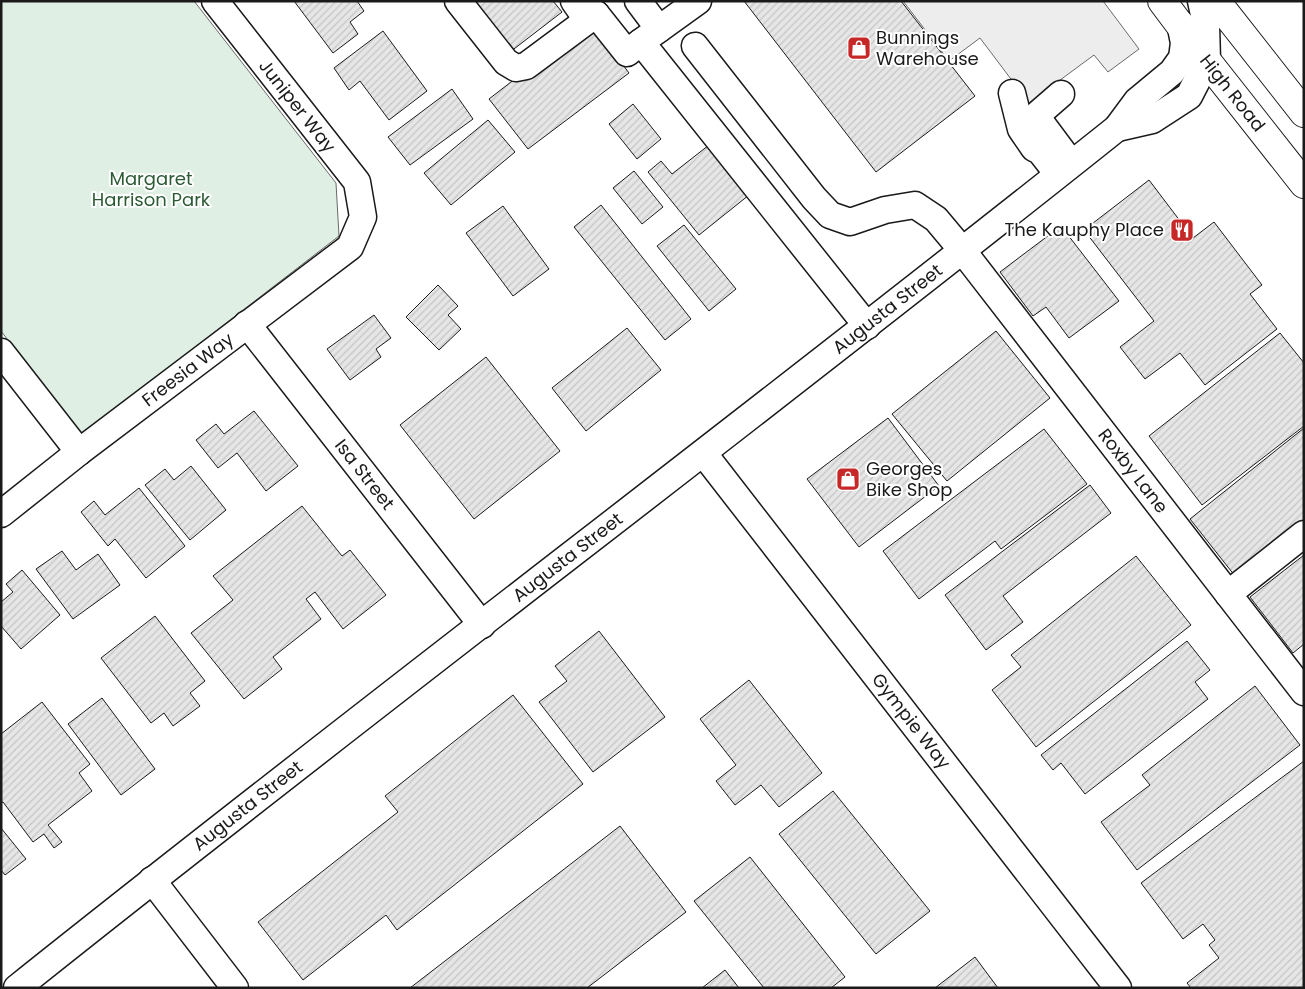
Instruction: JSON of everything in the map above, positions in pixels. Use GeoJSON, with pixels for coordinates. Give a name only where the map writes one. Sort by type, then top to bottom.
{"type":"FeatureCollection","features":[{"type":"Feature","properties":{"kind":"main road","name":"High Road"},"geometry":{"type":"LineString","coordinates":[[1162,1],[1180,23],[1206,61],[1304,184]]}},
{"type":"Feature","properties":{"kind":"main road"},"geometry":{"type":"LineString","coordinates":[[1216,1],[1304,113]]}},
{"type":"Feature","properties":{"kind":"street","name":"Juniper Way"},"geometry":{"type":"LineString","coordinates":[[215,1],[356,182],[364,217]]}},
{"type":"Feature","properties":{"kind":"street"},"geometry":{"type":"LineString","coordinates":[[458,1],[506,62],[516,68],[526,66],[596,14]]}},
{"type":"Feature","properties":{"kind":"street"},"geometry":{"type":"LineString","coordinates":[[574,1],[581,11],[596,14],[627,53],[698,1]]}},
{"type":"Feature","properties":{"kind":"street"},"geometry":{"type":"LineString","coordinates":[[638,1],[650,36],[867,326]]}},
{"type":"Feature","properties":{"kind":"street"},"geometry":{"type":"LineString","coordinates":[[1189,96],[1206,61],[1206,24],[1201,1]]}},
{"type":"Feature","properties":{"kind":"street","name":"Augusta Street"},"geometry":{"type":"LineString","coordinates":[[17,988],[152,880],[704,454],[1117,128],[1137,101],[1172,72],[1182,58],[1184,43],[1180,23]]}},
{"type":"Feature","properties":{"kind":"street","name":"Roxby Lane"},"geometry":{"type":"LineString","coordinates":[[695,46],[814,198],[830,215],[850,222],[886,210],[915,205],[936,220],[962,250],[1304,692]]}},
{"type":"Feature","properties":{"kind":"street"},"geometry":{"type":"LineString","coordinates":[[1012,92],[1021,129],[1034,148],[1065,169]]}},
{"type":"Feature","properties":{"kind":"street"},"geometry":{"type":"LineString","coordinates":[[1189,96],[1213,93],[1240,103]]}},
{"type":"Feature","properties":{"kind":"street"},"geometry":{"type":"LineString","coordinates":[[1061,94],[1038,114],[1039,120],[1065,169]]}},
{"type":"Feature","properties":{"kind":"street","name":"Augusta Street"},"geometry":{"type":"LineString","coordinates":[[1117,128],[1152,120],[1189,96]]}},
{"type":"Feature","properties":{"kind":"street","name":"Freesia Way"},"geometry":{"type":"LineString","coordinates":[[1,514],[79,452],[350,247],[364,217]]}},
{"type":"Feature","properties":{"kind":"street","name":"Isa Street"},"geometry":{"type":"LineString","coordinates":[[247,324],[482,625]]}},
{"type":"Feature","properties":{"kind":"street"},"geometry":{"type":"LineString","coordinates":[[1,352],[79,452]]}},
{"type":"Feature","properties":{"kind":"street","name":"Gympie Way"},"geometry":{"type":"LineString","coordinates":[[704,454],[1118,988]]}},
{"type":"Feature","properties":{"kind":"street"},"geometry":{"type":"LineString","coordinates":[[1228,594],[1304,534]]}},
{"type":"Feature","properties":{"kind":"street"},"geometry":{"type":"LineString","coordinates":[[152,880],[235,988]]}},
{"type":"Feature","properties":{"kind":"green space","name":"Margaret Harrison Park"},"geometry":{"type":"Polygon","coordinates":[[[1,1],[194,1],[336,183],[339,236],[81,435],[1,331],[1,1]]]}},
{"type":"Feature","properties":{"kind":"shaded area"},"geometry":{"type":"Polygon","coordinates":[[[903,1],[1103,1],[1139,49],[1108,72],[1094,55],[1029,103],[980,38],[949,61],[903,1]]]}},
{"type":"Feature","properties":{"kind":"building"},"geometry":{"type":"Polygon","coordinates":[[[294,1],[357,1],[364,11],[350,22],[358,34],[333,53],[294,1]]]}},
{"type":"Feature","properties":{"kind":"building"},"geometry":{"type":"Polygon","coordinates":[[[472,1],[553,1],[562,12],[510,52],[472,1]]]}},
{"type":"Feature","properties":{"kind":"building","name":"Bunnings Warehouse"},"geometry":{"type":"Polygon","coordinates":[[[744,1],[901,1],[975,96],[876,172],[744,1]]]}},
{"type":"Feature","properties":{"kind":"building"},"geometry":{"type":"Polygon","coordinates":[[[590,21],[629,73],[528,149],[489,99],[590,21]]]}},
{"type":"Feature","properties":{"kind":"building"},"geometry":{"type":"Polygon","coordinates":[[[383,31],[427,91],[389,120],[360,81],[349,90],[334,68],[383,31]]]}},
{"type":"Feature","properties":{"kind":"building"},"geometry":{"type":"Polygon","coordinates":[[[452,89],[473,119],[410,165],[388,137],[452,89]]]}},
{"type":"Feature","properties":{"kind":"building"},"geometry":{"type":"Polygon","coordinates":[[[633,104],[661,139],[637,159],[609,124],[633,104]]]}},
{"type":"Feature","properties":{"kind":"building"},"geometry":{"type":"Polygon","coordinates":[[[488,120],[515,152],[451,205],[424,173],[488,120]]]}},
{"type":"Feature","properties":{"kind":"building"},"geometry":{"type":"Polygon","coordinates":[[[709,145],[749,195],[699,235],[648,172],[661,161],[672,174],[709,145]]]}},
{"type":"Feature","properties":{"kind":"building"},"geometry":{"type":"Polygon","coordinates":[[[634,171],[663,207],[642,224],[613,188],[634,171]]]}},
{"type":"Feature","properties":{"kind":"building"},"geometry":{"type":"Polygon","coordinates":[[[1149,180],[1193,238],[1214,222],[1262,285],[1250,294],[1277,329],[1205,385],[1180,353],[1145,379],[1120,347],[1154,321],[1084,230],[1149,180]]]}},
{"type":"Feature","properties":{"kind":"building"},"geometry":{"type":"Polygon","coordinates":[[[601,205],[691,319],[665,340],[574,227],[601,205]]]}},
{"type":"Feature","properties":{"kind":"building"},"geometry":{"type":"Polygon","coordinates":[[[503,206],[549,269],[513,296],[466,233],[503,206]]]}},
{"type":"Feature","properties":{"kind":"building"},"geometry":{"type":"Polygon","coordinates":[[[684,225],[736,289],[709,311],[657,246],[684,225]]]}},
{"type":"Feature","properties":{"kind":"building"},"geometry":{"type":"Polygon","coordinates":[[[1061,226],[1119,301],[1069,338],[1046,307],[1033,316],[1000,272],[1061,226]]]}},
{"type":"Feature","properties":{"kind":"building"},"geometry":{"type":"Polygon","coordinates":[[[438,285],[458,306],[448,315],[461,329],[439,350],[406,317],[438,285]]]}},
{"type":"Feature","properties":{"kind":"building"},"geometry":{"type":"Polygon","coordinates":[[[374,315],[391,338],[376,349],[381,357],[350,380],[327,349],[374,315]]]}},
{"type":"Feature","properties":{"kind":"building"},"geometry":{"type":"Polygon","coordinates":[[[627,328],[661,370],[586,431],[552,388],[627,328]]]}},
{"type":"Feature","properties":{"kind":"building"},"geometry":{"type":"Polygon","coordinates":[[[996,331],[1050,398],[947,481],[892,414],[996,331]]]}},
{"type":"Feature","properties":{"kind":"building"},"geometry":{"type":"Polygon","coordinates":[[[1280,333],[1304,363],[1304,426],[1202,505],[1149,436],[1280,333]]]}},
{"type":"Feature","properties":{"kind":"building"},"geometry":{"type":"Polygon","coordinates":[[[486,357],[560,451],[474,519],[400,425],[486,357]]]}},
{"type":"Feature","properties":{"kind":"building"},"geometry":{"type":"Polygon","coordinates":[[[254,411],[298,466],[266,491],[237,453],[218,468],[196,440],[216,424],[224,434],[254,411]]]}},
{"type":"Feature","properties":{"kind":"building"},"geometry":{"type":"Polygon","coordinates":[[[888,418],[939,486],[859,547],[807,479],[888,418]]]}},
{"type":"Feature","properties":{"kind":"building"},"geometry":{"type":"Polygon","coordinates":[[[1304,428],[1304,520],[1235,576],[1190,519],[1304,428]]]}},
{"type":"Feature","properties":{"kind":"building"},"geometry":{"type":"Polygon","coordinates":[[[1044,429],[1087,484],[1001,549],[995,541],[919,599],[883,551],[1044,429]]]}},
{"type":"Feature","properties":{"kind":"building"},"geometry":{"type":"Polygon","coordinates":[[[191,466],[226,510],[190,540],[145,485],[165,469],[174,480],[191,466]]]}},
{"type":"Feature","properties":{"kind":"building"},"geometry":{"type":"Polygon","coordinates":[[[1090,485],[1111,513],[1003,596],[1023,622],[986,650],[945,595],[1090,485]]]}},
{"type":"Feature","properties":{"kind":"building"},"geometry":{"type":"Polygon","coordinates":[[[139,488],[185,546],[146,578],[115,539],[108,546],[81,512],[94,501],[105,515],[139,488]]]}},
{"type":"Feature","properties":{"kind":"building"},"geometry":{"type":"Polygon","coordinates":[[[302,506],[342,556],[350,550],[386,595],[343,629],[315,592],[306,599],[321,619],[273,657],[282,669],[244,699],[191,633],[233,600],[213,576],[302,506]]]}},
{"type":"Feature","properties":{"kind":"building"},"geometry":{"type":"Polygon","coordinates":[[[62,551],[76,570],[98,554],[120,585],[73,619],[36,569],[62,551]]]}},
{"type":"Feature","properties":{"kind":"building"},"geometry":{"type":"Polygon","coordinates":[[[1304,555],[1304,644],[1293,653],[1250,597],[1304,555]]]}},
{"type":"Feature","properties":{"kind":"building"},"geometry":{"type":"Polygon","coordinates":[[[1136,556],[1191,625],[1036,747],[992,690],[1021,667],[1011,655],[1136,556]]]}},
{"type":"Feature","properties":{"kind":"building"},"geometry":{"type":"Polygon","coordinates":[[[22,570],[60,615],[21,649],[1,626],[1,602],[13,592],[6,584],[22,570]]]}},
{"type":"Feature","properties":{"kind":"building"},"geometry":{"type":"Polygon","coordinates":[[[155,616],[205,681],[190,693],[200,706],[173,726],[164,713],[151,723],[101,658],[155,616]]]}},
{"type":"Feature","properties":{"kind":"building"},"geometry":{"type":"Polygon","coordinates":[[[599,631],[665,717],[593,772],[539,702],[567,681],[555,666],[599,631]]]}},
{"type":"Feature","properties":{"kind":"building"},"geometry":{"type":"Polygon","coordinates":[[[1187,641],[1210,670],[1195,682],[1208,699],[1085,794],[1061,763],[1053,770],[1041,755],[1187,641]]]}},
{"type":"Feature","properties":{"kind":"building"},"geometry":{"type":"Polygon","coordinates":[[[749,680],[822,773],[779,807],[761,785],[735,805],[716,781],[736,765],[700,719],[749,680]]]}},
{"type":"Feature","properties":{"kind":"building"},"geometry":{"type":"Polygon","coordinates":[[[1255,686],[1300,745],[1137,870],[1101,822],[1150,785],[1142,775],[1255,686]]]}},
{"type":"Feature","properties":{"kind":"building"},"geometry":{"type":"Polygon","coordinates":[[[513,695],[583,784],[397,930],[386,915],[303,980],[258,922],[398,812],[385,796],[513,695]]]}},
{"type":"Feature","properties":{"kind":"building"},"geometry":{"type":"Polygon","coordinates":[[[102,698],[155,769],[121,795],[68,724],[102,698]]]}},
{"type":"Feature","properties":{"kind":"building"},"geometry":{"type":"Polygon","coordinates":[[[42,702],[90,764],[79,773],[92,791],[48,825],[62,842],[54,848],[44,834],[33,842],[3,802],[1,803],[1,734],[42,702]]]}},
{"type":"Feature","properties":{"kind":"building"},"geometry":{"type":"Polygon","coordinates":[[[1304,761],[1304,988],[1191,988],[1187,983],[1219,958],[1209,945],[1215,940],[1203,924],[1183,939],[1141,883],[1304,761]]]}},
{"type":"Feature","properties":{"kind":"building"},"geometry":{"type":"Polygon","coordinates":[[[833,791],[930,911],[876,954],[779,834],[833,791]]]}},
{"type":"Feature","properties":{"kind":"building"},"geometry":{"type":"Polygon","coordinates":[[[620,826],[686,912],[587,988],[410,988],[620,826]]]}},
{"type":"Feature","properties":{"kind":"building"},"geometry":{"type":"Polygon","coordinates":[[[1,828],[26,859],[5,875],[1,870],[1,828]]]}},
{"type":"Feature","properties":{"kind":"building"},"geometry":{"type":"Polygon","coordinates":[[[750,857],[845,977],[831,988],[764,988],[694,901],[750,857]]]}},
{"type":"Feature","properties":{"kind":"building"},"geometry":{"type":"Polygon","coordinates":[[[975,957],[998,988],[935,988],[975,957]]]}},
{"type":"Feature","properties":{"kind":"building"},"geometry":{"type":"Polygon","coordinates":[[[725,970],[739,988],[702,988],[725,970]]]}},
{"type":"Feature","properties":{"kind":"place","name":"Bunnings Warehouse"},"geometry":{"type":"Point","coordinates":[859,48]}},
{"type":"Feature","properties":{"kind":"place","name":"The Kauphy Place"},"geometry":{"type":"Point","coordinates":[1182,230]}},
{"type":"Feature","properties":{"kind":"place","name":"Georges Bike Shop"},"geometry":{"type":"Point","coordinates":[848,479]}}]}
